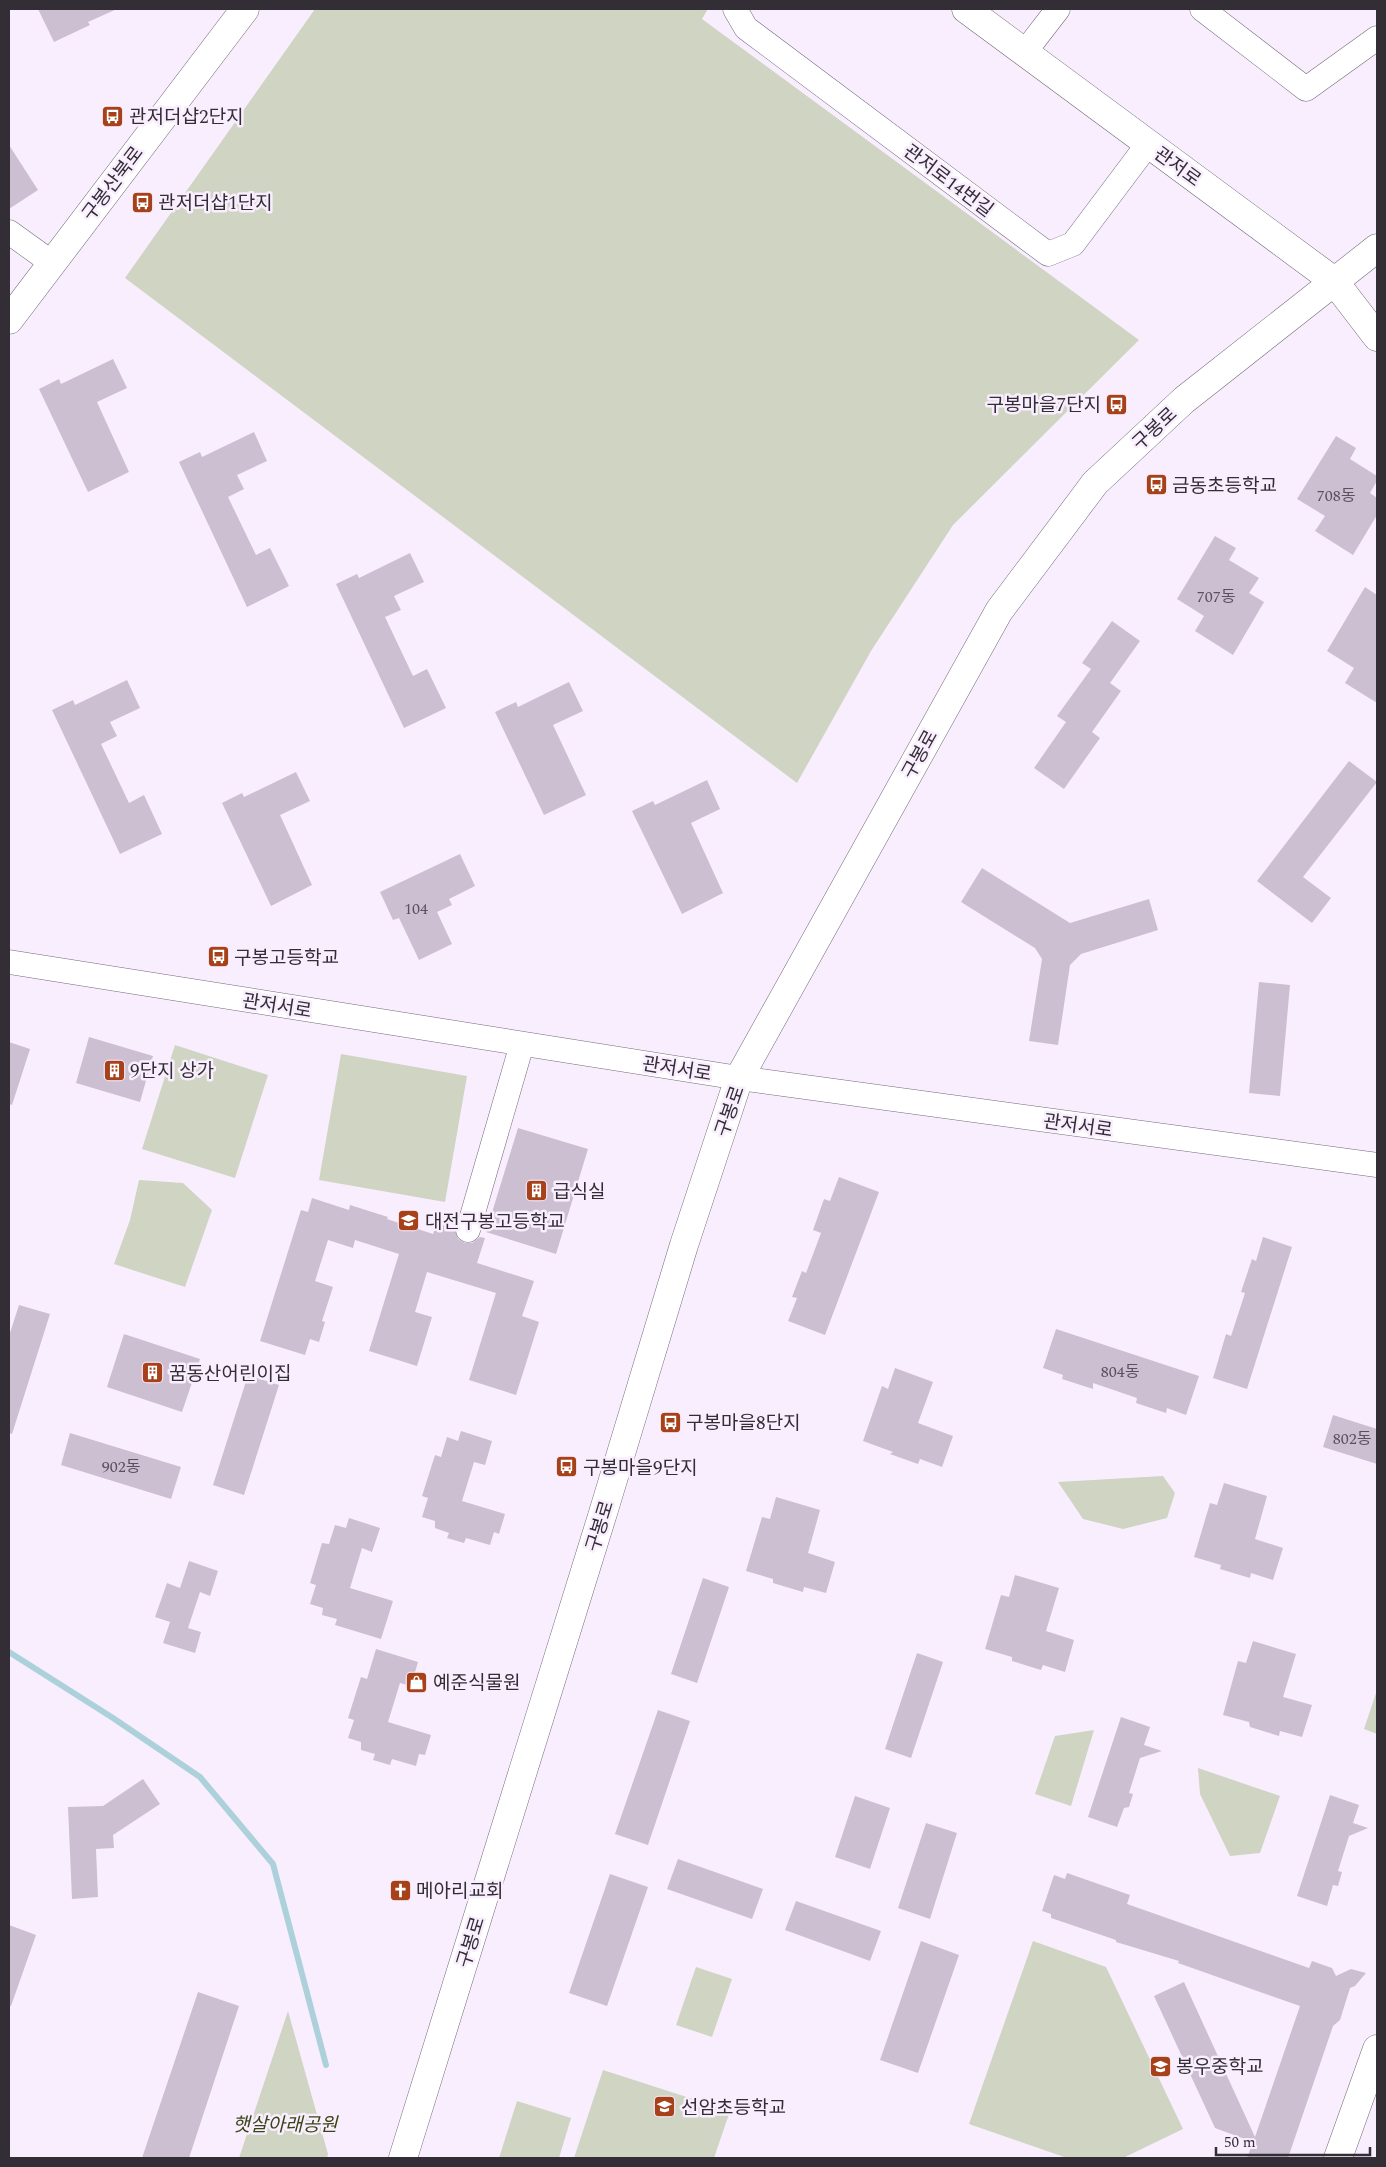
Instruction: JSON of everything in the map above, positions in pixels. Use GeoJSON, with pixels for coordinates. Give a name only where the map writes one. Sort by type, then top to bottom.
{"type":"FeatureCollection","features":[{"type":"Feature","properties":{"kind":"street","name":"구봉산북로"},"geometry":{"type":"LineString","coordinates":[[9,320],[245,9]]}},
{"type":"Feature","properties":{"kind":"street","name":"관저로14번길"},"geometry":{"type":"LineString","coordinates":[[735,9],[746,28],[1048,254],[1073,244],[1148,144]]}},
{"type":"Feature","properties":{"kind":"street","name":"관저로"},"geometry":{"type":"LineString","coordinates":[[966,9],[1334,281],[1377,337]]}},
{"type":"Feature","properties":{"kind":"street"},"geometry":{"type":"LineString","coordinates":[[1024,53],[1058,9]]}},
{"type":"Feature","properties":{"kind":"street"},"geometry":{"type":"LineString","coordinates":[[1202,9],[1306,89],[1377,38]]}},
{"type":"Feature","properties":{"kind":"street"},"geometry":{"type":"LineString","coordinates":[[9,232],[52,263]]}},
{"type":"Feature","properties":{"kind":"street","name":"구봉로"},"geometry":{"type":"LineString","coordinates":[[403,2158],[684,1246],[740,1078],[1004,603],[1095,483],[1184,400],[1377,248]]}},
{"type":"Feature","properties":{"kind":"street","name":"관저서로"},"geometry":{"type":"LineString","coordinates":[[9,962],[740,1078],[1377,1165]]}},
{"type":"Feature","properties":{"kind":"street"},"geometry":{"type":"LineString","coordinates":[[468,1230],[522,1044]]}},
{"type":"Feature","properties":{"kind":"street"},"geometry":{"type":"LineString","coordinates":[[1338,2158],[1377,2049]]}},
{"type":"Feature","properties":{"kind":"green space"},"geometry":{"type":"Polygon","coordinates":[[[315,9],[708,9],[702,19],[1139,340],[953,525],[871,651],[797,783],[125,278],[315,9]]]}},
{"type":"Feature","properties":{"kind":"green space"},"geometry":{"type":"Polygon","coordinates":[[[175,1045],[268,1075],[235,1178],[142,1149],[175,1045]]]}},
{"type":"Feature","properties":{"kind":"green space"},"geometry":{"type":"Polygon","coordinates":[[[341,1054],[467,1076],[445,1202],[319,1180],[341,1054]]]}},
{"type":"Feature","properties":{"kind":"green space"},"geometry":{"type":"Polygon","coordinates":[[[139,1180],[183,1183],[212,1210],[185,1287],[114,1264],[130,1220],[139,1180]]]}},
{"type":"Feature","properties":{"kind":"green space"},"geometry":{"type":"Polygon","coordinates":[[[1163,1476],[1175,1493],[1167,1518],[1123,1529],[1083,1519],[1058,1482],[1163,1476]]]}},
{"type":"Feature","properties":{"kind":"green space"},"geometry":{"type":"Polygon","coordinates":[[[1377,1694],[1377,1734],[1364,1729],[1377,1694]]]}},
{"type":"Feature","properties":{"kind":"green space"},"geometry":{"type":"Polygon","coordinates":[[[1094,1730],[1071,1806],[1035,1794],[1055,1736],[1094,1730]]]}},
{"type":"Feature","properties":{"kind":"green space"},"geometry":{"type":"Polygon","coordinates":[[[1198,1768],[1280,1796],[1260,1853],[1230,1856],[1200,1794],[1198,1768]]]}},
{"type":"Feature","properties":{"kind":"green space"},"geometry":{"type":"Polygon","coordinates":[[[1033,1941],[1106,1967],[1183,2129],[1123,2158],[1067,2158],[969,2124],[1033,1941]]]}},
{"type":"Feature","properties":{"kind":"green space"},"geometry":{"type":"Polygon","coordinates":[[[696,1967],[732,1979],[712,2037],[676,2025],[696,1967]]]}},
{"type":"Feature","properties":{"kind":"green space","name":"햇살아래공원"},"geometry":{"type":"Polygon","coordinates":[[[288,2011],[328,2154],[327,2158],[239,2158],[288,2011]]]}},
{"type":"Feature","properties":{"kind":"green space"},"geometry":{"type":"Polygon","coordinates":[[[603,2070],[730,2111],[714,2158],[574,2158],[603,2070]]]}},
{"type":"Feature","properties":{"kind":"green space"},"geometry":{"type":"Polygon","coordinates":[[[517,2101],[571,2118],[559,2158],[499,2158],[517,2101]]]}},
{"type":"Feature","properties":{"kind":"building"},"geometry":{"type":"Polygon","coordinates":[[[38,9],[117,9],[88,22],[90,25],[54,42],[38,9]]]}},
{"type":"Feature","properties":{"kind":"building"},"geometry":{"type":"Polygon","coordinates":[[[9,145],[38,190],[9,209],[9,145]]]}},
{"type":"Feature","properties":{"kind":"building"},"geometry":{"type":"Polygon","coordinates":[[[113,359],[127,388],[97,402],[129,472],[88,492],[39,389],[59,379],[61,384],[113,359]]]}},
{"type":"Feature","properties":{"kind":"building"},"geometry":{"type":"Polygon","coordinates":[[[254,432],[267,461],[237,475],[244,489],[228,497],[256,555],[270,548],[289,586],[247,607],[179,462],[200,452],[202,457],[254,432]]]}},
{"type":"Feature","properties":{"kind":"building"},"geometry":{"type":"Polygon","coordinates":[[[1336,436],[1356,448],[1350,459],[1377,476],[1377,481],[1370,493],[1377,498],[1377,515],[1353,555],[1315,531],[1325,516],[1297,499],[1336,436]]]}},
{"type":"Feature","properties":{"kind":"building"},"geometry":{"type":"Polygon","coordinates":[[[1215,536],[1236,548],[1229,560],[1259,578],[1249,593],[1264,602],[1233,655],[1195,631],[1204,616],[1177,599],[1215,536]]]}},
{"type":"Feature","properties":{"kind":"building"},"geometry":{"type":"Polygon","coordinates":[[[410,553],[424,582],[394,596],[401,610],[385,617],[413,676],[427,669],[446,708],[404,728],[336,584],[357,574],[359,578],[410,553]]]}},
{"type":"Feature","properties":{"kind":"building"},"geometry":{"type":"Polygon","coordinates":[[[1365,587],[1377,595],[1377,703],[1345,683],[1354,668],[1327,651],[1365,587]]]}},
{"type":"Feature","properties":{"kind":"building"},"geometry":{"type":"Polygon","coordinates":[[[1112,621],[1140,641],[1110,683],[1121,691],[1092,732],[1100,738],[1064,789],[1034,768],[1066,722],[1057,716],[1091,669],[1082,663],[1112,621]]]}},
{"type":"Feature","properties":{"kind":"building"},"geometry":{"type":"Polygon","coordinates":[[[127,680],[140,708],[110,722],[117,736],[101,744],[129,803],[144,795],[162,834],[120,854],[52,710],[73,700],[75,705],[127,680]]]}},
{"type":"Feature","properties":{"kind":"building"},"geometry":{"type":"Polygon","coordinates":[[[569,682],[583,711],[553,725],[586,795],[544,815],[495,712],[516,702],[518,707],[569,682]]]}},
{"type":"Feature","properties":{"kind":"building"},"geometry":{"type":"Polygon","coordinates":[[[1349,761],[1377,782],[1303,877],[1331,898],[1312,923],[1257,881],[1349,761]]]}},
{"type":"Feature","properties":{"kind":"building"},"geometry":{"type":"Polygon","coordinates":[[[296,772],[310,801],[280,815],[312,885],[271,906],[222,803],[242,793],[244,797],[296,772]]]}},
{"type":"Feature","properties":{"kind":"building"},"geometry":{"type":"Polygon","coordinates":[[[707,780],[720,809],[691,823],[723,893],[682,914],[632,811],[653,801],[655,805],[707,780]]]}},
{"type":"Feature","properties":{"kind":"building"},"geometry":{"type":"Polygon","coordinates":[[[460,854],[475,886],[449,899],[452,905],[437,912],[452,944],[419,960],[399,918],[393,920],[380,892],[460,854]]]}},
{"type":"Feature","properties":{"kind":"building"},"geometry":{"type":"Polygon","coordinates":[[[982,868],[1070,923],[1149,899],[1158,930],[1081,954],[1070,965],[1058,1045],[1029,1041],[1042,959],[1035,948],[961,902],[982,868]]]}},
{"type":"Feature","properties":{"kind":"building"},"geometry":{"type":"Polygon","coordinates":[[[1259,982],[1290,985],[1280,1096],[1249,1093],[1259,982]]]}},
{"type":"Feature","properties":{"kind":"building","name":"9단지 상가"},"geometry":{"type":"Polygon","coordinates":[[[89,1037],[153,1056],[140,1102],[76,1083],[89,1037]]]}},
{"type":"Feature","properties":{"kind":"building"},"geometry":{"type":"Polygon","coordinates":[[[9,1042],[30,1049],[12,1105],[9,1104],[9,1042]]]}},
{"type":"Feature","properties":{"kind":"building","name":"급식실"},"geometry":{"type":"Polygon","coordinates":[[[518,1128],[588,1149],[556,1254],[486,1232],[518,1128]]]}},
{"type":"Feature","properties":{"kind":"building"},"geometry":{"type":"Polygon","coordinates":[[[839,1177],[879,1192],[825,1335],[788,1321],[797,1298],[792,1297],[802,1271],[806,1273],[821,1233],[813,1230],[824,1199],[830,1201],[839,1177]]]}},
{"type":"Feature","properties":{"kind":"building"},"geometry":{"type":"Polygon","coordinates":[[[312,1198],[349,1210],[350,1205],[433,1234],[437,1223],[455,1229],[458,1239],[465,1243],[472,1243],[480,1237],[485,1238],[477,1263],[534,1281],[522,1316],[539,1322],[516,1395],[469,1380],[496,1293],[427,1272],[415,1312],[432,1317],[417,1366],[369,1351],[399,1254],[355,1240],[353,1248],[328,1240],[315,1281],[333,1287],[322,1321],[325,1322],[319,1342],[310,1339],[305,1355],[260,1341],[301,1210],[308,1212],[312,1198]]]}},
{"type":"Feature","properties":{"kind":"building"},"geometry":{"type":"Polygon","coordinates":[[[1263,1237],[1292,1247],[1247,1389],[1213,1378],[1226,1334],[1231,1336],[1245,1293],[1241,1292],[1252,1259],[1256,1261],[1263,1237]]]}},
{"type":"Feature","properties":{"kind":"building"},"geometry":{"type":"Polygon","coordinates":[[[19,1305],[50,1314],[12,1434],[9,1433],[9,1336],[19,1305]]]}},
{"type":"Feature","properties":{"kind":"building"},"geometry":{"type":"Polygon","coordinates":[[[1056,1329],[1199,1376],[1186,1415],[1167,1408],[1166,1413],[1136,1403],[1137,1398],[1093,1383],[1093,1389],[1062,1379],[1063,1375],[1043,1368],[1056,1329]]]}},
{"type":"Feature","properties":{"kind":"building","name":"꿈동산어린이집"},"geometry":{"type":"Polygon","coordinates":[[[124,1334],[200,1359],[182,1412],[107,1387],[124,1334]]]}},
{"type":"Feature","properties":{"kind":"building"},"geometry":{"type":"Polygon","coordinates":[[[895,1368],[933,1382],[918,1423],[953,1436],[942,1467],[920,1459],[918,1464],[890,1454],[893,1452],[863,1441],[882,1386],[888,1389],[895,1368]]]}},
{"type":"Feature","properties":{"kind":"building"},"geometry":{"type":"Polygon","coordinates":[[[248,1375],[279,1385],[244,1495],[213,1485],[248,1375]]]}},
{"type":"Feature","properties":{"kind":"building"},"geometry":{"type":"Polygon","coordinates":[[[1333,1415],[1377,1429],[1377,1464],[1323,1447],[1333,1415]]]}},
{"type":"Feature","properties":{"kind":"building"},"geometry":{"type":"Polygon","coordinates":[[[461,1431],[492,1441],[485,1465],[474,1462],[462,1501],[505,1514],[499,1534],[494,1532],[490,1545],[466,1538],[464,1543],[447,1538],[449,1533],[435,1528],[435,1521],[422,1517],[428,1498],[422,1496],[435,1455],[441,1457],[447,1437],[458,1441],[461,1431]]]}},
{"type":"Feature","properties":{"kind":"building"},"geometry":{"type":"Polygon","coordinates":[[[70,1433],[181,1467],[171,1499],[61,1465],[70,1433]]]}},
{"type":"Feature","properties":{"kind":"building"},"geometry":{"type":"Polygon","coordinates":[[[1224,1483],[1267,1496],[1255,1539],[1283,1548],[1273,1580],[1251,1573],[1250,1578],[1220,1569],[1221,1565],[1194,1557],[1210,1503],[1217,1505],[1224,1483]]]}},
{"type":"Feature","properties":{"kind":"building"},"geometry":{"type":"Polygon","coordinates":[[[776,1497],[820,1510],[808,1553],[835,1562],[826,1593],[804,1587],[803,1592],[773,1583],[773,1579],[746,1571],[762,1517],[770,1519],[776,1497]]]}},
{"type":"Feature","properties":{"kind":"building"},"geometry":{"type":"Polygon","coordinates":[[[349,1518],[380,1528],[372,1552],[362,1548],[350,1588],[393,1601],[381,1639],[335,1625],[337,1619],[322,1615],[323,1608],[310,1604],[316,1585],[310,1583],[322,1543],[329,1544],[335,1525],[346,1528],[349,1518]]]}},
{"type":"Feature","properties":{"kind":"building"},"geometry":{"type":"Polygon","coordinates":[[[189,1561],[218,1571],[210,1596],[200,1592],[188,1628],[201,1632],[195,1653],[163,1643],[170,1622],[155,1617],[167,1583],[180,1588],[189,1561]]]}},
{"type":"Feature","properties":{"kind":"building"},"geometry":{"type":"Polygon","coordinates":[[[1015,1575],[1059,1588],[1046,1631],[1074,1640],[1065,1672],[1043,1665],[1041,1670],[1012,1661],[1012,1657],[985,1649],[1001,1595],[1009,1597],[1015,1575]]]}},
{"type":"Feature","properties":{"kind":"building"},"geometry":{"type":"Polygon","coordinates":[[[703,1578],[729,1587],[697,1683],[671,1674],[703,1578]]]}},
{"type":"Feature","properties":{"kind":"building"},"geometry":{"type":"Polygon","coordinates":[[[1253,1641],[1296,1654],[1283,1697],[1312,1705],[1302,1737],[1280,1731],[1279,1736],[1250,1727],[1249,1722],[1223,1715],[1238,1661],[1246,1663],[1253,1641]]]}},
{"type":"Feature","properties":{"kind":"building"},"geometry":{"type":"Polygon","coordinates":[[[376,1649],[418,1662],[411,1686],[400,1683],[388,1722],[431,1735],[425,1755],[419,1754],[416,1766],[392,1759],[390,1765],[373,1760],[375,1754],[361,1750],[361,1742],[348,1738],[354,1720],[348,1718],[361,1677],[367,1679],[376,1649]]]}},
{"type":"Feature","properties":{"kind":"building"},"geometry":{"type":"Polygon","coordinates":[[[917,1653],[943,1662],[911,1758],[885,1749],[917,1653]]]}},
{"type":"Feature","properties":{"kind":"building"},"geometry":{"type":"Polygon","coordinates":[[[658,1710],[690,1721],[648,1845],[615,1834],[658,1710]]]}},
{"type":"Feature","properties":{"kind":"building"},"geometry":{"type":"Polygon","coordinates":[[[1121,1717],[1150,1727],[1144,1745],[1162,1751],[1140,1758],[1129,1793],[1133,1794],[1129,1807],[1124,1808],[1117,1827],[1088,1817],[1121,1717]]]}},
{"type":"Feature","properties":{"kind":"building"},"geometry":{"type":"Polygon","coordinates":[[[143,1779],[160,1804],[113,1835],[114,1848],[96,1849],[98,1897],[72,1899],[68,1807],[103,1806],[143,1779]]]}},
{"type":"Feature","properties":{"kind":"building"},"geometry":{"type":"Polygon","coordinates":[[[1330,1795],[1359,1805],[1353,1823],[1368,1828],[1349,1836],[1338,1871],[1342,1872],[1338,1886],[1333,1885],[1327,1906],[1297,1896],[1330,1795]]]}},
{"type":"Feature","properties":{"kind":"building"},"geometry":{"type":"Polygon","coordinates":[[[855,1796],[890,1808],[870,1869],[835,1857],[855,1796]]]}},
{"type":"Feature","properties":{"kind":"building"},"geometry":{"type":"Polygon","coordinates":[[[926,1823],[957,1833],[930,1919],[898,1908],[926,1823]]]}},
{"type":"Feature","properties":{"kind":"building"},"geometry":{"type":"Polygon","coordinates":[[[678,1859],[763,1889],[752,1919],[667,1889],[678,1859]]]}},
{"type":"Feature","properties":{"kind":"building"},"geometry":{"type":"Polygon","coordinates":[[[1067,1873],[1130,1895],[1127,1904],[1309,1968],[1312,1961],[1332,1968],[1336,1976],[1351,1969],[1366,1973],[1355,1986],[1350,1988],[1340,2020],[1333,2026],[1288,2158],[1247,2158],[1253,2142],[1215,2128],[1154,1996],[1184,1982],[1255,2137],[1300,2006],[1178,1963],[1179,1961],[1116,1942],[1116,1940],[1051,1918],[1051,1914],[1042,1911],[1054,1875],[1065,1879],[1067,1873]]]}},
{"type":"Feature","properties":{"kind":"building"},"geometry":{"type":"Polygon","coordinates":[[[610,1874],[648,1887],[607,2006],[569,1993],[610,1874]]]}},
{"type":"Feature","properties":{"kind":"building"},"geometry":{"type":"Polygon","coordinates":[[[796,1901],[881,1931],[870,1961],[785,1930],[796,1901]]]}},
{"type":"Feature","properties":{"kind":"building"},"geometry":{"type":"Polygon","coordinates":[[[9,1925],[36,1935],[11,2006],[9,2006],[9,1925]]]}},
{"type":"Feature","properties":{"kind":"building"},"geometry":{"type":"Polygon","coordinates":[[[921,1941],[959,1955],[918,2073],[880,2060],[921,1941]]]}},
{"type":"Feature","properties":{"kind":"building"},"geometry":{"type":"Polygon","coordinates":[[[198,1992],[239,2006],[189,2158],[142,2158],[198,1992]]]}},
{"type":"Feature","properties":{"kind":"waterway"},"geometry":{"type":"LineString","coordinates":[[9,1652],[113,1718],[200,1777],[273,1864],[326,2065]]}},
{"type":"Feature","properties":{"kind":"place","name":"관저더샵2단지"},"geometry":{"type":"Point","coordinates":[113,116]}},
{"type":"Feature","properties":{"kind":"place","name":"관저더샵1단지"},"geometry":{"type":"Point","coordinates":[142,202]}},
{"type":"Feature","properties":{"kind":"place","name":"구봉마을7단지"},"geometry":{"type":"Point","coordinates":[1117,404]}},
{"type":"Feature","properties":{"kind":"place","name":"금동초등학교"},"geometry":{"type":"Point","coordinates":[1156,485]}},
{"type":"Feature","properties":{"kind":"place","name":"구봉고등학교"},"geometry":{"type":"Point","coordinates":[218,957]}},
{"type":"Feature","properties":{"kind":"place","name":"9단지 상가"},"geometry":{"type":"Point","coordinates":[114,1070]}},
{"type":"Feature","properties":{"kind":"place","name":"급식실"},"geometry":{"type":"Point","coordinates":[537,1191]}},
{"type":"Feature","properties":{"kind":"place","name":"대전구봉고등학교"},"geometry":{"type":"Point","coordinates":[409,1221]}},
{"type":"Feature","properties":{"kind":"place","name":"꿈동산어린이집"},"geometry":{"type":"Point","coordinates":[153,1373]}},
{"type":"Feature","properties":{"kind":"place","name":"구봉마을8단지"},"geometry":{"type":"Point","coordinates":[670,1422]}},
{"type":"Feature","properties":{"kind":"place","name":"구봉마을9단지"},"geometry":{"type":"Point","coordinates":[567,1467]}},
{"type":"Feature","properties":{"kind":"place","name":"예준식물원"},"geometry":{"type":"Point","coordinates":[417,1682]}},
{"type":"Feature","properties":{"kind":"place","name":"메아리교회"},"geometry":{"type":"Point","coordinates":[400,1890]}},
{"type":"Feature","properties":{"kind":"place","name":"봉우중학교"},"geometry":{"type":"Point","coordinates":[1160,2066]}},
{"type":"Feature","properties":{"kind":"place","name":"선암초등학교"},"geometry":{"type":"Point","coordinates":[665,2107]}}]}
